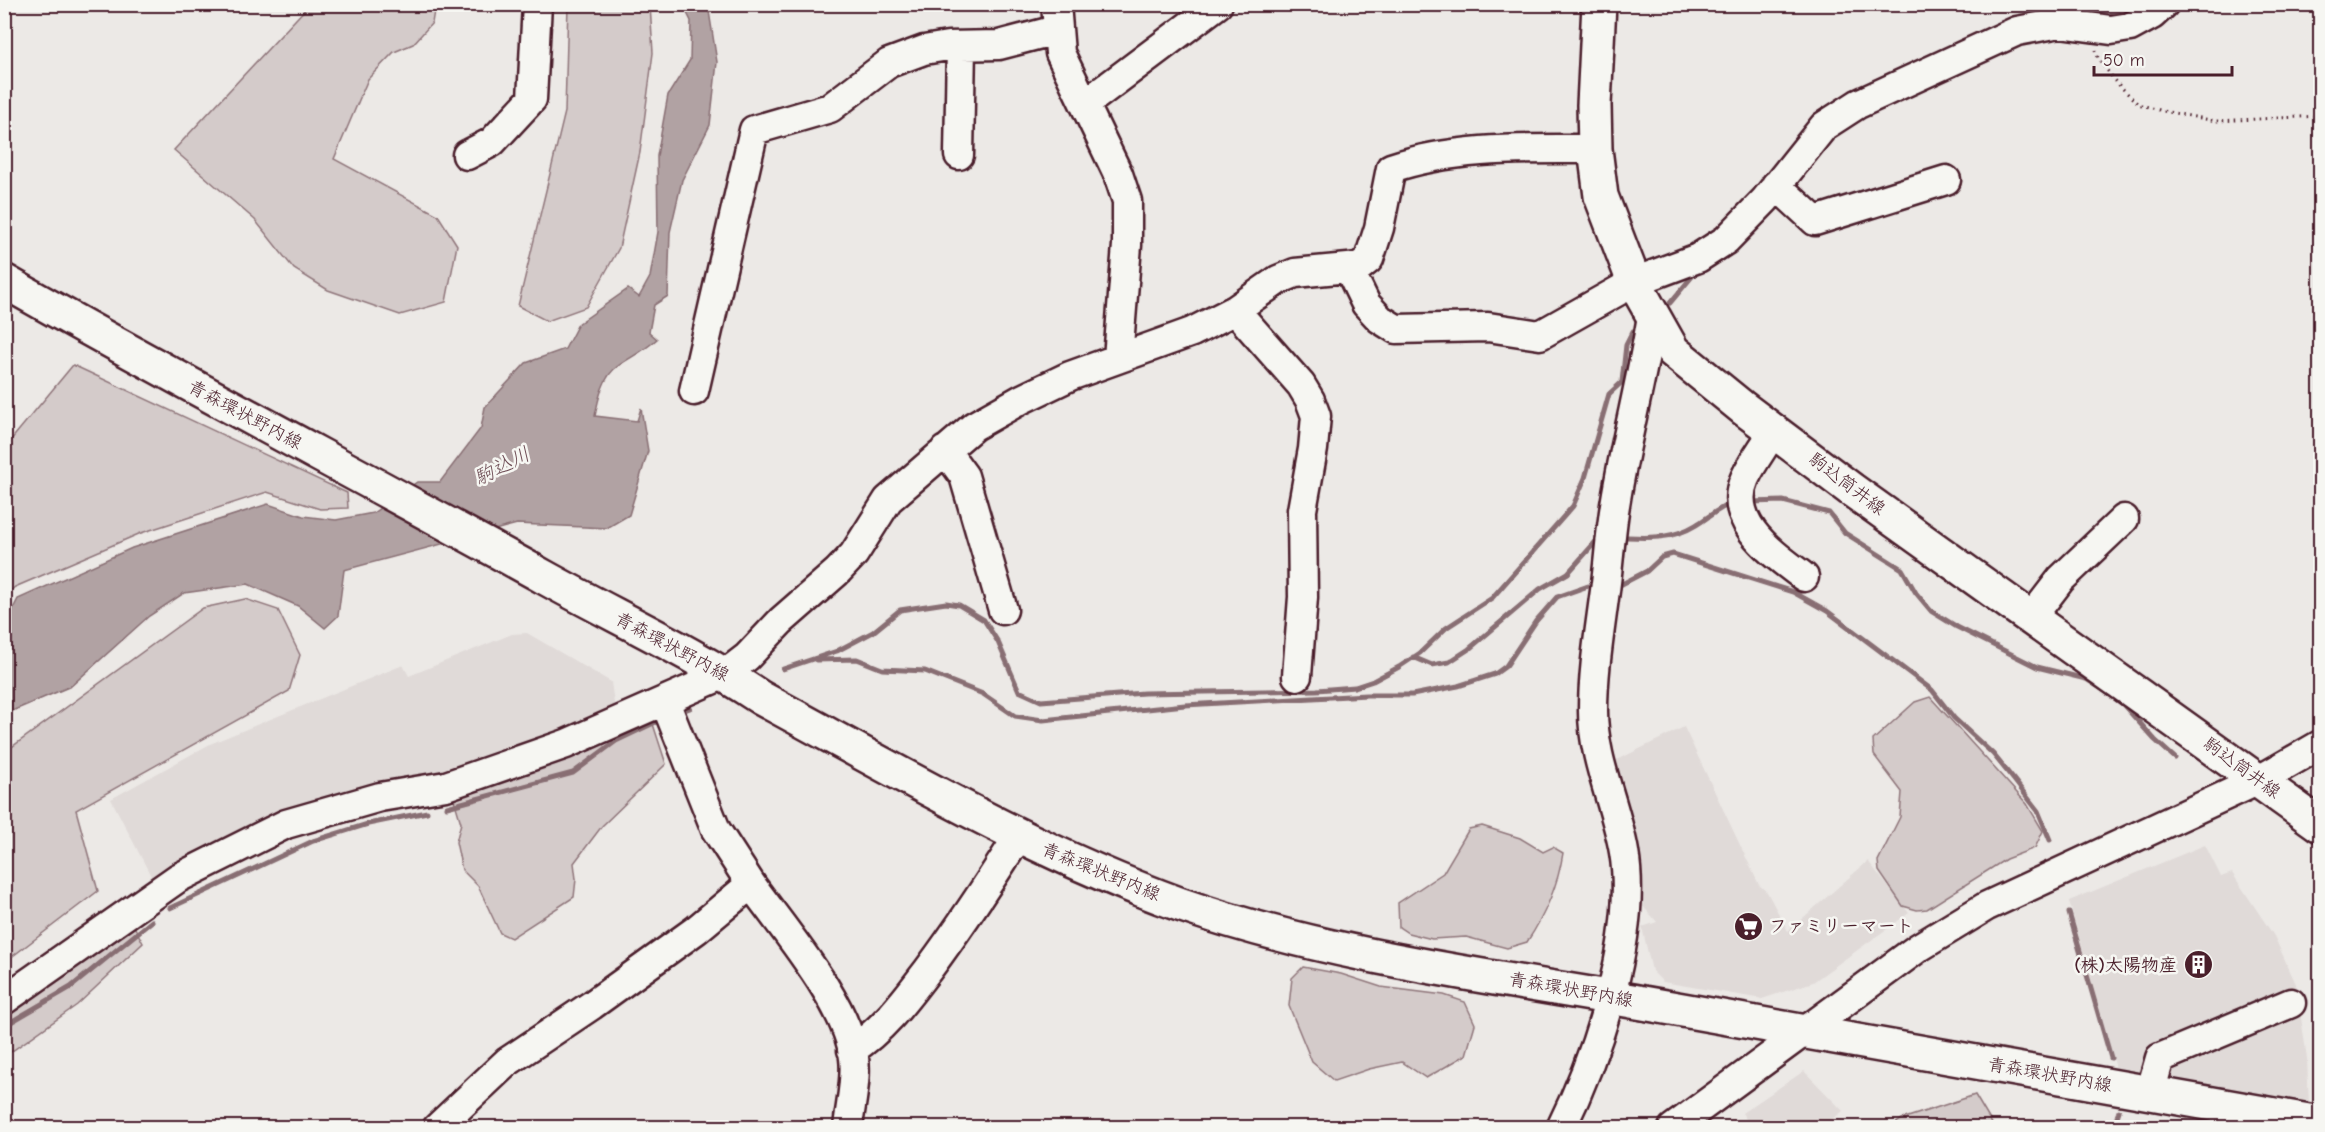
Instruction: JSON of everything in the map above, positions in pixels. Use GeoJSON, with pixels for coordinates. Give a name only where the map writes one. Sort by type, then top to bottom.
{"type":"FeatureCollection","features":[{"type":"Feature","properties":{"kind":"main road","name":"駒込筒井線"},"geometry":{"type":"LineString","coordinates":[[1599,4],[1594,105],[1595,149],[1600,196],[1634,282],[1673,351],[1852,490],[2320,825]]}},
{"type":"Feature","properties":{"kind":"main road","name":"青森環状野内線"},"geometry":{"type":"LineString","coordinates":[[8,289],[360,475],[598,608],[725,674],[761,698],[1018,837],[1180,904],[1246,924],[1348,949],[1800,1033],[2320,1123]]}},
{"type":"Feature","properties":{"kind":"street"},"geometry":{"type":"LineString","coordinates":[[467,155],[492,142],[532,99],[537,4]]}},
{"type":"Feature","properties":{"kind":"street"},"geometry":{"type":"LineString","coordinates":[[1085,104],[1218,4]]}},
{"type":"Feature","properties":{"kind":"street"},"geometry":{"type":"LineString","coordinates":[[1349,269],[1366,304],[1380,319],[1396,329],[1488,327],[1540,335],[1634,282],[1698,258],[1726,240],[1776,185],[1824,126],[1858,104],[2017,31],[2060,23],[2111,30],[2130,27],[2152,15],[2164,4]]}},
{"type":"Feature","properties":{"kind":"street"},"geometry":{"type":"LineString","coordinates":[[694,391],[754,130],[830,108],[890,63],[924,50],[999,45],[1056,17],[1060,53],[1118,174],[1127,201],[1118,358]]}},
{"type":"Feature","properties":{"kind":"street"},"geometry":{"type":"LineString","coordinates":[[959,155],[961,46]]}},
{"type":"Feature","properties":{"kind":"street"},"geometry":{"type":"LineString","coordinates":[[4,1000],[178,878],[286,824],[380,797],[446,786],[566,744],[725,674],[747,657],[781,621],[854,554],[888,500],[974,426],[1022,399],[1118,358],[1192,332],[1235,310],[1278,280],[1295,273],[1359,267],[1369,259],[1379,228],[1391,168],[1411,161],[1497,148],[1595,149]]}},
{"type":"Feature","properties":{"kind":"street"},"geometry":{"type":"LineString","coordinates":[[1776,185],[1815,221],[1946,180]]}},
{"type":"Feature","properties":{"kind":"street"},"geometry":{"type":"LineString","coordinates":[[1235,310],[1301,385],[1311,400],[1316,416],[1313,449],[1302,510],[1303,597],[1297,676]]}},
{"type":"Feature","properties":{"kind":"street"},"geometry":{"type":"LineString","coordinates":[[1561,1128],[1571,1107],[1610,997],[1624,932],[1626,884],[1624,852],[1595,738],[1593,712],[1596,662],[1616,500],[1652,316]]}},
{"type":"Feature","properties":{"kind":"street"},"geometry":{"type":"LineString","coordinates":[[1774,430],[1745,479],[1742,504],[1750,528],[1770,550],[1804,577]]}},
{"type":"Feature","properties":{"kind":"street"},"geometry":{"type":"LineString","coordinates":[[945,450],[964,476],[1003,609]]}},
{"type":"Feature","properties":{"kind":"street"},"geometry":{"type":"LineString","coordinates":[[2031,618],[2061,579],[2124,519]]}},
{"type":"Feature","properties":{"kind":"street"},"geometry":{"type":"LineString","coordinates":[[665,702],[716,830],[846,1025],[855,1059],[848,1128]]}},
{"type":"Feature","properties":{"kind":"street"},"geometry":{"type":"LineString","coordinates":[[1673,1128],[1918,948],[1987,906],[2259,780],[2320,745]]}},
{"type":"Feature","properties":{"kind":"street"},"geometry":{"type":"LineString","coordinates":[[2259,780],[2320,768]]}},
{"type":"Feature","properties":{"kind":"street"},"geometry":{"type":"LineString","coordinates":[[852,1050],[870,1038],[896,1012],[964,922],[1018,837]]}},
{"type":"Feature","properties":{"kind":"street"},"geometry":{"type":"LineString","coordinates":[[437,1128],[507,1062],[696,930],[751,884]]}},
{"type":"Feature","properties":{"kind":"street"},"geometry":{"type":"LineString","coordinates":[[2150,1093],[2160,1058],[2291,1003]]}},
{"type":"Feature","properties":{"kind":"path"},"geometry":{"type":"LineString","coordinates":[[2090,28],[2098,58],[2115,81],[2138,104],[2216,122],[2320,116]]}},
{"type":"Feature","properties":{"kind":"shaded area"},"geometry":{"type":"Polygon","coordinates":[[[309,5],[435,5],[432,23],[413,44],[394,52],[368,79],[334,159],[438,215],[457,245],[446,302],[400,315],[328,290],[294,269],[255,220],[174,150],[309,5]]]}},
{"type":"Feature","properties":{"kind":"shaded area"},"geometry":{"type":"Polygon","coordinates":[[[568,5],[650,5],[653,53],[640,152],[619,248],[586,307],[547,321],[518,306],[565,112],[568,5]]]}},
{"type":"Feature","properties":{"kind":"shaded area"},"geometry":{"type":"Polygon","coordinates":[[[73,365],[347,493],[348,508],[320,509],[267,492],[141,533],[15,587],[5,595],[5,447],[73,365]]]}},
{"type":"Feature","properties":{"kind":"shaded area"},"geometry":{"type":"Polygon","coordinates":[[[245,599],[278,610],[300,655],[289,691],[76,810],[98,891],[5,962],[5,752],[203,608],[245,599]]]}},
{"type":"Feature","properties":{"kind":"shaded area"},"geometry":{"type":"Polygon","coordinates":[[[527,633],[611,682],[615,710],[474,766],[153,880],[111,799],[210,744],[403,665],[409,676],[512,634],[527,633]]]}},
{"type":"Feature","properties":{"kind":"shaded area"},"geometry":{"type":"Polygon","coordinates":[[[1930,697],[2027,804],[2043,831],[2035,848],[2006,859],[1927,909],[1917,910],[1903,906],[1879,871],[1878,861],[1900,817],[1902,792],[1874,755],[1873,740],[1915,702],[1930,697]]]}},
{"type":"Feature","properties":{"kind":"shaded area"},"geometry":{"type":"Polygon","coordinates":[[[651,718],[666,764],[602,826],[574,863],[576,879],[574,897],[511,938],[500,933],[478,886],[462,870],[456,842],[461,823],[453,796],[651,718]]]}},
{"type":"Feature","properties":{"kind":"shaded area"},"geometry":{"type":"Polygon","coordinates":[[[1684,727],[1759,885],[1767,892],[1788,931],[1868,861],[1909,913],[1813,982],[1762,999],[1663,982],[1652,971],[1642,927],[1657,922],[1634,896],[1607,765],[1684,727]]]}},
{"type":"Feature","properties":{"kind":"shaded area"},"geometry":{"type":"Polygon","coordinates":[[[1482,826],[1520,838],[1543,852],[1553,847],[1563,853],[1550,899],[1527,942],[1507,948],[1466,937],[1432,939],[1408,933],[1399,927],[1398,903],[1443,873],[1469,829],[1482,826]]]}},
{"type":"Feature","properties":{"kind":"shaded area"},"geometry":{"type":"Polygon","coordinates":[[[2205,845],[2221,877],[2232,873],[2274,936],[2296,984],[2307,1058],[2309,1106],[2117,1072],[2069,901],[2205,845]]]}},
{"type":"Feature","properties":{"kind":"shaded area"},"geometry":{"type":"Polygon","coordinates":[[[134,926],[143,943],[77,1005],[5,1056],[5,1013],[134,926]]]}},
{"type":"Feature","properties":{"kind":"shaded area"},"geometry":{"type":"Polygon","coordinates":[[[1303,967],[1341,974],[1381,987],[1444,995],[1465,1002],[1475,1024],[1466,1055],[1426,1078],[1402,1062],[1369,1069],[1334,1081],[1312,1062],[1289,1006],[1292,978],[1303,967]]]}},
{"type":"Feature","properties":{"kind":"shaded area"},"geometry":{"type":"Polygon","coordinates":[[[1804,1071],[1843,1111],[1822,1127],[1751,1127],[1742,1113],[1804,1071]]]}},
{"type":"Feature","properties":{"kind":"shaded area"},"geometry":{"type":"Polygon","coordinates":[[[1975,1095],[1994,1127],[1891,1127],[1902,1119],[1975,1095]]]}},
{"type":"Feature","properties":{"kind":"water","name":"駒込川"},"geometry":{"type":"Polygon","coordinates":[[[683,5],[708,5],[717,62],[710,125],[682,180],[670,232],[668,296],[654,305],[649,332],[657,339],[608,376],[595,416],[637,421],[641,408],[648,451],[629,515],[607,528],[517,524],[344,570],[338,616],[325,628],[298,606],[248,584],[184,593],[149,616],[71,686],[5,714],[5,624],[18,599],[132,548],[268,504],[303,516],[336,520],[373,513],[417,482],[440,482],[481,428],[485,407],[526,363],[565,349],[578,324],[628,289],[639,297],[650,277],[658,232],[657,156],[668,95],[690,60],[691,21],[683,5]]]}},
{"type":"Feature","properties":{"kind":"waterway"},"geometry":{"type":"LineString","coordinates":[[1670,303],[1695,273]]}},
{"type":"Feature","properties":{"kind":"waterway"},"geometry":{"type":"LineString","coordinates":[[783,669],[837,651],[873,632],[900,610],[946,603],[959,605],[984,620],[998,642],[1019,691],[1041,701],[1144,693],[1317,690],[1355,687],[1373,681],[1420,653],[1446,628],[1492,598],[1573,506],[1585,478],[1609,394],[1622,382],[1626,345],[1633,331]]}},
{"type":"Feature","properties":{"kind":"waterway"},"geometry":{"type":"LineString","coordinates":[[1751,502],[1783,501],[1829,513],[1845,533],[1902,569],[1916,593],[1931,611],[1957,627],[2037,667],[2086,679],[2105,691]]}},
{"type":"Feature","properties":{"kind":"waterway"},"geometry":{"type":"LineString","coordinates":[[1626,537],[1654,537],[1679,533],[1733,503]]}},
{"type":"Feature","properties":{"kind":"waterway"},"geometry":{"type":"LineString","coordinates":[[1413,657],[1432,665],[1449,662],[1469,649],[1540,589],[1568,573],[1599,538]]}},
{"type":"Feature","properties":{"kind":"waterway"},"geometry":{"type":"LineString","coordinates":[[1620,585],[1647,571],[1662,557],[1673,554],[1793,592],[1827,611],[1932,690],[1954,718],[1993,754],[2014,780],[2038,811],[2050,840]]}},
{"type":"Feature","properties":{"kind":"waterway"},"geometry":{"type":"LineString","coordinates":[[816,660],[857,659],[882,669],[925,671],[983,694],[1015,716],[1043,720],[1185,705],[1367,695],[1412,695],[1458,686],[1495,674],[1506,666],[1536,621],[1557,597],[1591,585]]}},
{"type":"Feature","properties":{"kind":"waterway"},"geometry":{"type":"LineString","coordinates":[[2120,701],[2155,740],[2175,758]]}},
{"type":"Feature","properties":{"kind":"waterway"},"geometry":{"type":"LineString","coordinates":[[679,712],[690,708]]}},
{"type":"Feature","properties":{"kind":"waterway"},"geometry":{"type":"LineString","coordinates":[[447,807],[573,773],[616,741],[660,720]]}},
{"type":"Feature","properties":{"kind":"waterway"},"geometry":{"type":"LineString","coordinates":[[170,908],[313,841],[368,824],[427,812]]}},
{"type":"Feature","properties":{"kind":"waterway"},"geometry":{"type":"LineString","coordinates":[[2069,913],[2111,1058]]}},
{"type":"Feature","properties":{"kind":"waterway"},"geometry":{"type":"LineString","coordinates":[[4,1026],[71,987],[152,921]]}},
{"type":"Feature","properties":{"kind":"waterway"},"geometry":{"type":"LineString","coordinates":[[2113,1128],[2119,1111]]}},
{"type":"Feature","properties":{"kind":"place","name":"ファミリーマート"},"geometry":{"type":"Point","coordinates":[1748,926]}},
{"type":"Feature","properties":{"kind":"place","name":"(株)太陽物産"},"geometry":{"type":"Point","coordinates":[2198,965]}}]}
